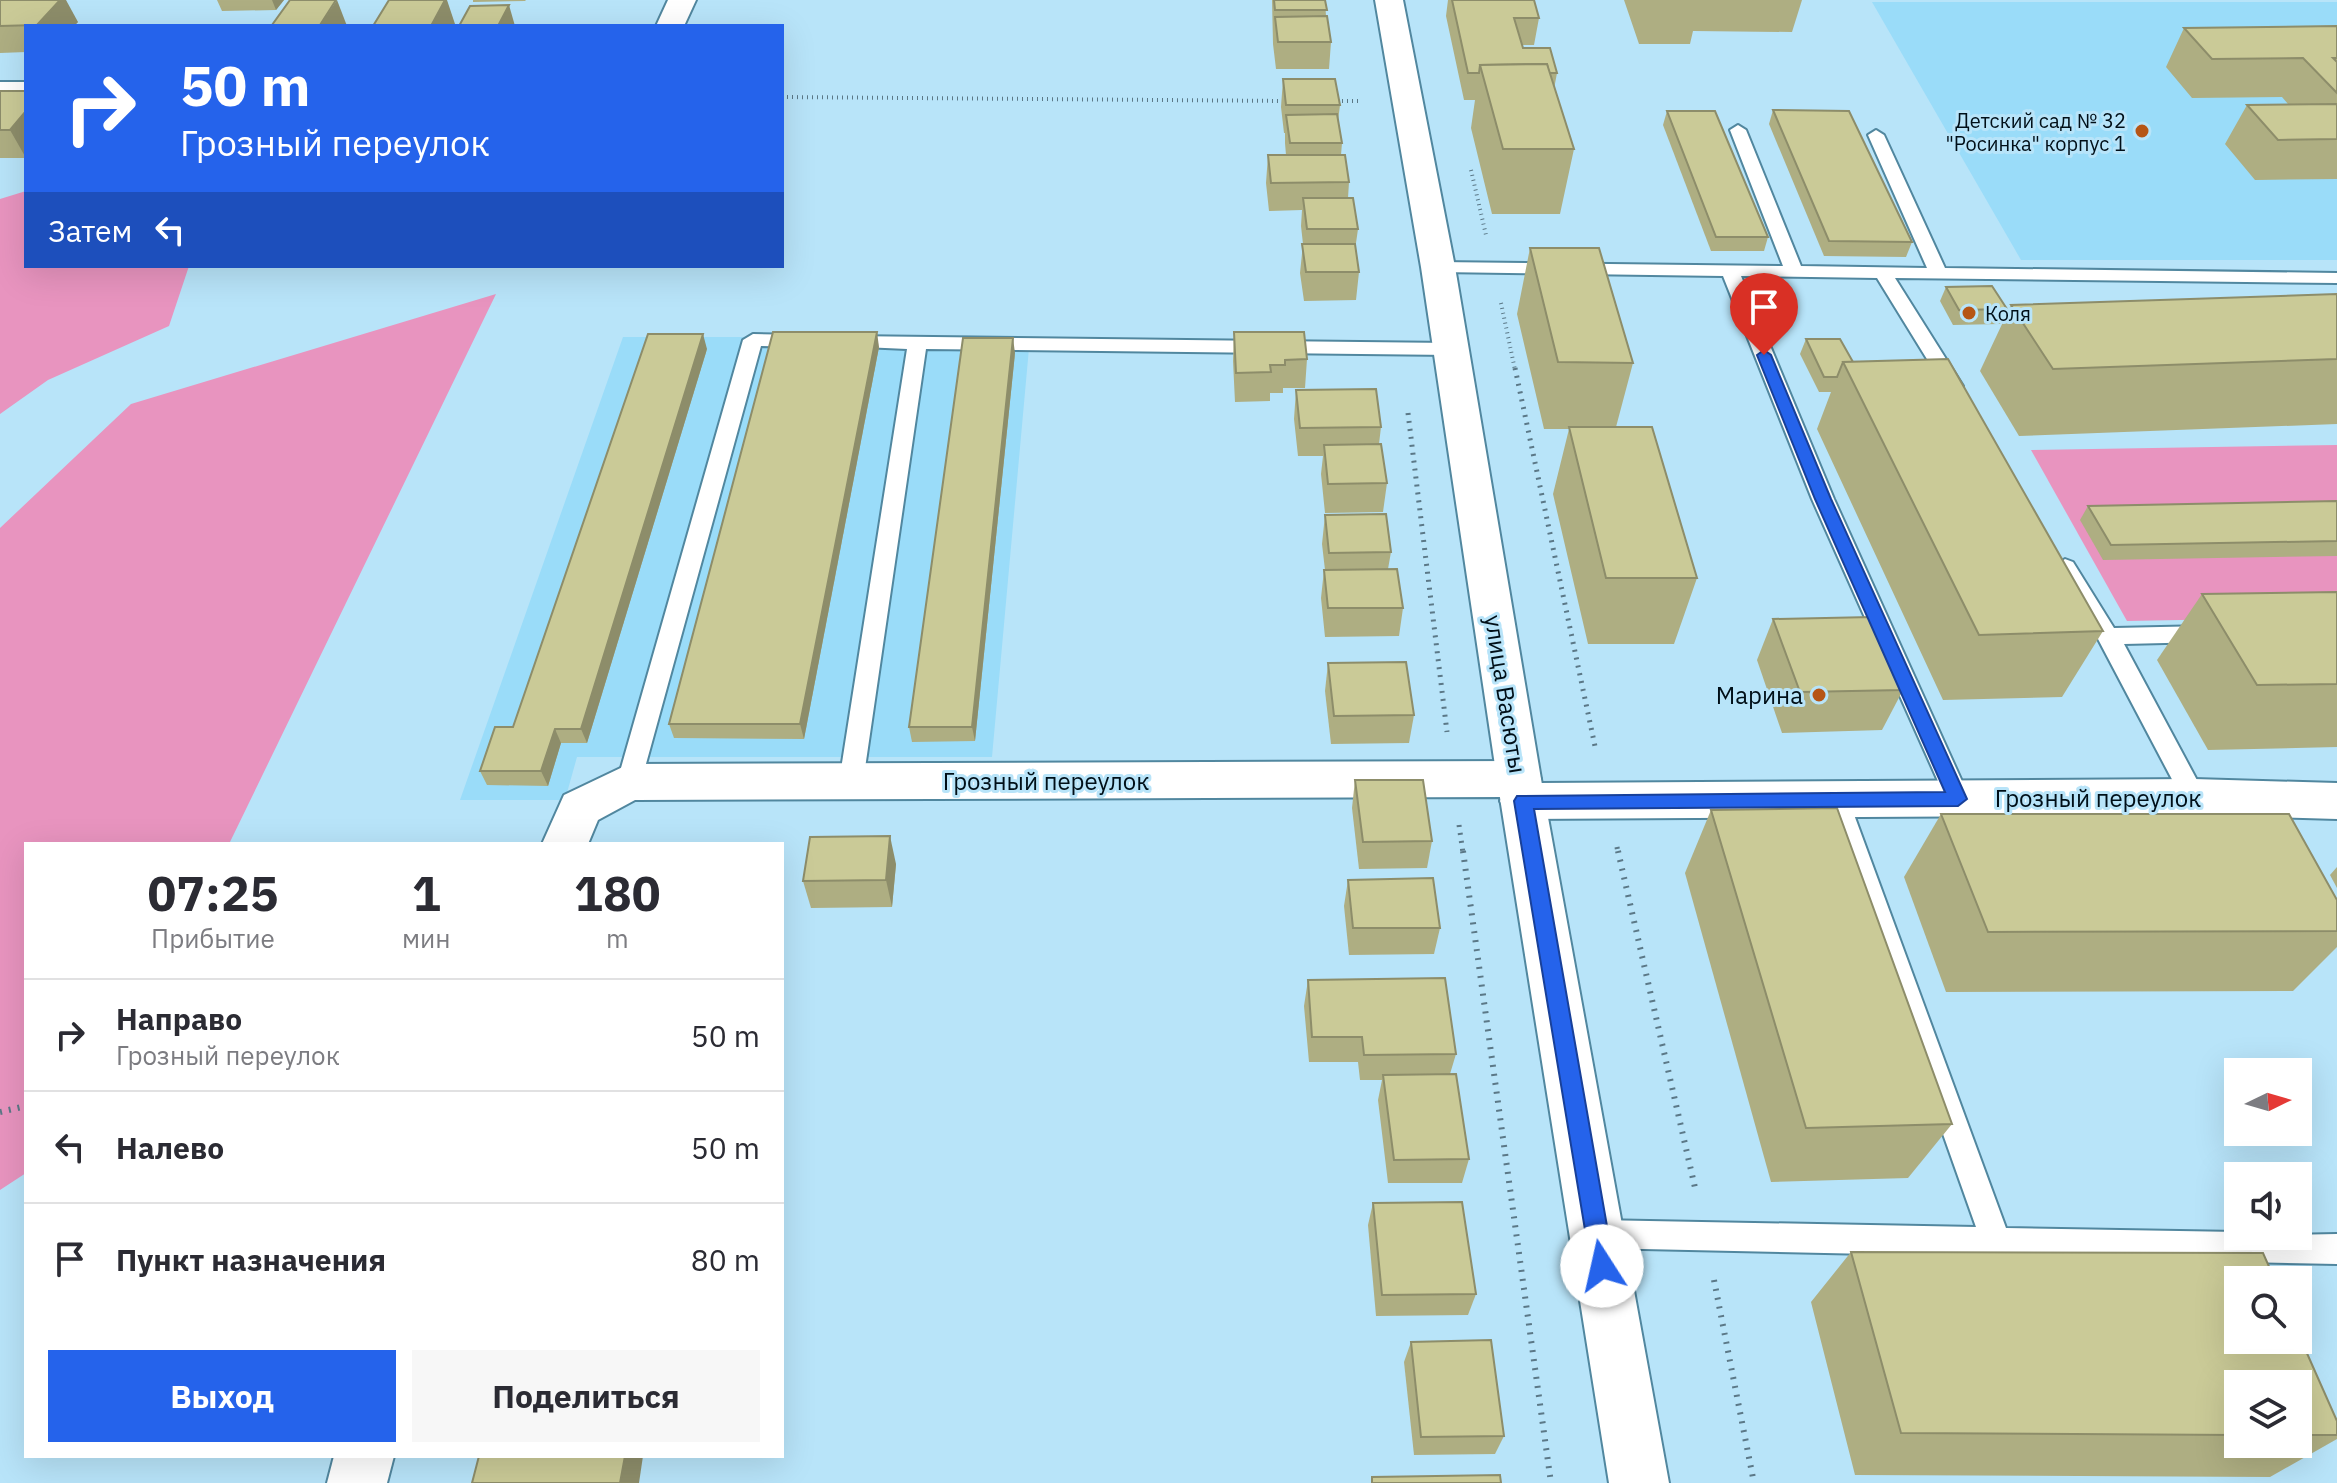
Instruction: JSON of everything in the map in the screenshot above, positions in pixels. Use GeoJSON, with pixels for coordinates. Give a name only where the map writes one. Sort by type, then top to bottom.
{"type":"FeatureCollection","features":[{"type":"Feature","properties":{"kind":"street"},"geometry":{"type":"LineString","coordinates":[[671,24],[682,0]]}},
{"type":"Feature","properties":{"kind":"street","name":"улица Васюты"},"geometry":{"type":"LineString","coordinates":[[1389,0],[1438,267],[1521,790],[1639,1483]]}},
{"type":"Feature","properties":{"kind":"street"},"geometry":{"type":"LineString","coordinates":[[0,91],[24,91]]}},
{"type":"Feature","properties":{"kind":"street","name":"Грозный переулок"},"geometry":{"type":"LineString","coordinates":[[573,826],[629,782],[1521,790],[1607,801],[2194,797],[2337,801]]}},
{"type":"Feature","properties":{"kind":"street"},"geometry":{"type":"LineString","coordinates":[[357,1483],[363,1458]]}},
{"type":"Feature","properties":{"kind":"lane"},"geometry":{"type":"LineString","coordinates":[[1738,130],[1793,269]]}},
{"type":"Feature","properties":{"kind":"lane"},"geometry":{"type":"LineString","coordinates":[[1876,135],[1938,272]]}},
{"type":"Feature","properties":{"kind":"lane"},"geometry":{"type":"LineString","coordinates":[[1438,267],[1729,268],[2315,278],[2333,287]]}},
{"type":"Feature","properties":{"kind":"lane"},"geometry":{"type":"LineString","coordinates":[[1729,268],[1823,499],[1958,799]]}},
{"type":"Feature","properties":{"kind":"lane"},"geometry":{"type":"LineString","coordinates":[[1882,271],[1960,397]]}},
{"type":"Feature","properties":{"kind":"lane"},"geometry":{"type":"LineString","coordinates":[[629,782],[753,340],[1451,349]]}},
{"type":"Feature","properties":{"kind":"lane"},"geometry":{"type":"LineString","coordinates":[[851,782],[917,343]]}},
{"type":"Feature","properties":{"kind":"lane"},"geometry":{"type":"LineString","coordinates":[[2050,543],[2108,636],[2194,797]]}},
{"type":"Feature","properties":{"kind":"lane"},"geometry":{"type":"LineString","coordinates":[[2108,636],[2230,633]]}},
{"type":"Feature","properties":{"kind":"lane"},"geometry":{"type":"LineString","coordinates":[[1837,801],[1996,1242]]}},
{"type":"Feature","properties":{"kind":"lane"},"geometry":{"type":"LineString","coordinates":[[1597,1234],[2337,1249]]}},
{"type":"Feature","properties":{"kind":"path"},"geometry":{"type":"LineString","coordinates":[[784,97],[1301,101]]}},
{"type":"Feature","properties":{"kind":"path"},"geometry":{"type":"LineString","coordinates":[[1332,101],[1407,101]]}},
{"type":"Feature","properties":{"kind":"path"},"geometry":{"type":"LineString","coordinates":[[1470,164],[1607,801],[1706,1236],[1754,1483]]}},
{"type":"Feature","properties":{"kind":"path"},"geometry":{"type":"LineString","coordinates":[[0,1112],[24,1106]]}},
{"type":"Feature","properties":{"kind":"shaded area","name":"Детский сад № 32 \"Росинка\" корпус 1"},"geometry":{"type":"Polygon","coordinates":[[[1872,2],[2337,2],[2337,260],[2021,260],[1872,2]]]}},
{"type":"Feature","properties":{"kind":"shaded area"},"geometry":{"type":"Polygon","coordinates":[[[24,192],[24,268],[188,268],[169,326],[48,380],[0,414],[0,199],[24,192]]]}},
{"type":"Feature","properties":{"kind":"shaded area"},"geometry":{"type":"Polygon","coordinates":[[[496,294],[230,842],[24,842],[24,1174],[0,1190],[0,528],[131,404],[496,294]]]}},
{"type":"Feature","properties":{"kind":"shaded area"},"geometry":{"type":"Polygon","coordinates":[[[623,337],[1030,337],[992,757],[577,757],[565,800],[460,800],[623,337]]]}},
{"type":"Feature","properties":{"kind":"shaded area"},"geometry":{"type":"Polygon","coordinates":[[[2337,445],[2337,617],[2127,621],[2031,450],[2337,445]]]}},
{"type":"Feature","properties":{"kind":"building"},"geometry":{"type":"Polygon","coordinates":[[[0,0],[60,0],[38,24],[0,26],[0,0]]]}},
{"type":"Feature","properties":{"kind":"building"},"geometry":{"type":"Polygon","coordinates":[[[290,0],[336,0],[321,24],[273,24],[290,0]]]}},
{"type":"Feature","properties":{"kind":"building"},"geometry":{"type":"Polygon","coordinates":[[[389,0],[445,0],[432,24],[374,24],[389,0]]]}},
{"type":"Feature","properties":{"kind":"building"},"geometry":{"type":"Polygon","coordinates":[[[1274,0],[1325,0],[1327,10],[1275,10],[1274,0]]]}},
{"type":"Feature","properties":{"kind":"building"},"geometry":{"type":"Polygon","coordinates":[[[1452,0],[1534,0],[1539,18],[1514,18],[1523,48],[1550,48],[1557,73],[1549,73],[1547,64],[1480,65],[1479,73],[1468,73],[1452,0]]]}},
{"type":"Feature","properties":{"kind":"building"},"geometry":{"type":"Polygon","coordinates":[[[509,5],[499,24],[460,24],[470,6],[509,5]]]}},
{"type":"Feature","properties":{"kind":"building"},"geometry":{"type":"Polygon","coordinates":[[[1327,16],[1331,42],[1278,42],[1275,17],[1327,16]]]}},
{"type":"Feature","properties":{"kind":"building"},"geometry":{"type":"Polygon","coordinates":[[[2337,26],[2337,58],[2333,58],[2337,62],[2337,93],[2303,58],[2212,59],[2184,28],[2337,26]]]}},
{"type":"Feature","properties":{"kind":"building"},"geometry":{"type":"Polygon","coordinates":[[[1547,64],[1574,149],[1503,149],[1480,65],[1547,64]]]}},
{"type":"Feature","properties":{"kind":"building"},"geometry":{"type":"Polygon","coordinates":[[[1283,79],[1335,79],[1340,105],[1286,105],[1283,79]]]}},
{"type":"Feature","properties":{"kind":"building"},"geometry":{"type":"Polygon","coordinates":[[[0,91],[24,91],[24,113],[10,130],[0,130],[0,91]]]}},
{"type":"Feature","properties":{"kind":"building"},"geometry":{"type":"Polygon","coordinates":[[[2337,104],[2337,139],[2278,140],[2247,105],[2337,104]]]}},
{"type":"Feature","properties":{"kind":"building"},"geometry":{"type":"Polygon","coordinates":[[[1773,110],[1849,111],[1912,242],[1829,241],[1773,110]]]}},
{"type":"Feature","properties":{"kind":"building"},"geometry":{"type":"Polygon","coordinates":[[[1667,111],[1715,111],[1768,237],[1716,237],[1667,111]]]}},
{"type":"Feature","properties":{"kind":"building"},"geometry":{"type":"Polygon","coordinates":[[[1337,114],[1342,143],[1290,143],[1286,115],[1337,114]]]}},
{"type":"Feature","properties":{"kind":"building"},"geometry":{"type":"Polygon","coordinates":[[[1268,155],[1345,155],[1349,182],[1271,183],[1268,155]]]}},
{"type":"Feature","properties":{"kind":"building"},"geometry":{"type":"Polygon","coordinates":[[[1303,198],[1353,198],[1358,229],[1307,229],[1303,198]]]}},
{"type":"Feature","properties":{"kind":"building"},"geometry":{"type":"Polygon","coordinates":[[[1302,244],[1355,244],[1359,272],[1306,272],[1302,244]]]}},
{"type":"Feature","properties":{"kind":"building"},"geometry":{"type":"Polygon","coordinates":[[[1530,248],[1599,248],[1633,363],[1558,362],[1530,248]]]}},
{"type":"Feature","properties":{"kind":"building"},"geometry":{"type":"Polygon","coordinates":[[[1992,286],[2007,309],[1959,310],[1946,287],[1992,286]]]}},
{"type":"Feature","properties":{"kind":"building"},"geometry":{"type":"Polygon","coordinates":[[[2337,294],[2337,359],[2053,369],[2011,305],[2337,294]]]}},
{"type":"Feature","properties":{"kind":"building"},"geometry":{"type":"Polygon","coordinates":[[[773,332],[877,332],[800,724],[669,724],[773,332]]]}},
{"type":"Feature","properties":{"kind":"building"},"geometry":{"type":"Polygon","coordinates":[[[1234,332],[1304,332],[1307,359],[1285,360],[1285,365],[1270,365],[1271,372],[1236,373],[1234,332]]]}},
{"type":"Feature","properties":{"kind":"building"},"geometry":{"type":"Polygon","coordinates":[[[648,334],[703,334],[581,729],[555,729],[541,771],[480,771],[495,727],[513,727],[648,334]]]}},
{"type":"Feature","properties":{"kind":"building"},"geometry":{"type":"Polygon","coordinates":[[[963,338],[1013,338],[972,727],[909,727],[963,338]]]}},
{"type":"Feature","properties":{"kind":"building"},"geometry":{"type":"Polygon","coordinates":[[[1806,339],[1840,339],[1853,362],[1843,362],[1837,377],[1824,377],[1806,339]]]}},
{"type":"Feature","properties":{"kind":"building"},"geometry":{"type":"Polygon","coordinates":[[[1948,359],[2103,631],[1979,635],[1843,362],[1948,359]]]}},
{"type":"Feature","properties":{"kind":"building"},"geometry":{"type":"Polygon","coordinates":[[[1376,389],[1381,427],[1300,428],[1296,390],[1376,389]]]}},
{"type":"Feature","properties":{"kind":"building"},"geometry":{"type":"Polygon","coordinates":[[[1569,427],[1652,427],[1697,578],[1606,578],[1569,427]]]}},
{"type":"Feature","properties":{"kind":"building"},"geometry":{"type":"Polygon","coordinates":[[[1381,444],[1387,483],[1328,484],[1324,445],[1381,444]]]}},
{"type":"Feature","properties":{"kind":"building"},"geometry":{"type":"Polygon","coordinates":[[[2337,501],[2337,541],[2111,545],[2088,506],[2337,501]]]}},
{"type":"Feature","properties":{"kind":"building"},"geometry":{"type":"Polygon","coordinates":[[[1386,514],[1391,552],[1329,553],[1325,515],[1386,514]]]}},
{"type":"Feature","properties":{"kind":"building"},"geometry":{"type":"Polygon","coordinates":[[[1397,569],[1403,608],[1328,608],[1324,570],[1397,569]]]}},
{"type":"Feature","properties":{"kind":"building"},"geometry":{"type":"Polygon","coordinates":[[[2337,592],[2337,684],[2257,685],[2202,594],[2337,592]]]}},
{"type":"Feature","properties":{"kind":"building"},"geometry":{"type":"Polygon","coordinates":[[[1872,617],[1903,690],[1800,692],[1773,619],[1872,617]]]}},
{"type":"Feature","properties":{"kind":"building"},"geometry":{"type":"Polygon","coordinates":[[[1406,662],[1414,715],[1334,716],[1328,663],[1406,662]]]}},
{"type":"Feature","properties":{"kind":"building"},"geometry":{"type":"Polygon","coordinates":[[[1355,780],[1423,780],[1432,841],[1363,842],[1355,780]]]}},
{"type":"Feature","properties":{"kind":"building"},"geometry":{"type":"Polygon","coordinates":[[[1837,808],[1952,1124],[1806,1128],[1711,810],[1837,808]]]}},
{"type":"Feature","properties":{"kind":"building"},"geometry":{"type":"Polygon","coordinates":[[[1941,814],[2289,814],[2337,900],[2337,931],[1988,932],[1941,814]]]}},
{"type":"Feature","properties":{"kind":"building"},"geometry":{"type":"Polygon","coordinates":[[[890,836],[886,880],[803,881],[810,837],[890,836]]]}},
{"type":"Feature","properties":{"kind":"building"},"geometry":{"type":"Polygon","coordinates":[[[1433,878],[1440,928],[1353,928],[1348,880],[1433,878]]]}},
{"type":"Feature","properties":{"kind":"building"},"geometry":{"type":"Polygon","coordinates":[[[1445,978],[1456,1054],[1364,1055],[1362,1037],[1312,1037],[1308,980],[1445,978]]]}},
{"type":"Feature","properties":{"kind":"building"},"geometry":{"type":"Polygon","coordinates":[[[1456,1074],[1469,1159],[1394,1160],[1383,1075],[1456,1074]]]}},
{"type":"Feature","properties":{"kind":"building"},"geometry":{"type":"Polygon","coordinates":[[[1462,1202],[1476,1294],[1382,1295],[1373,1203],[1462,1202]]]}},
{"type":"Feature","properties":{"kind":"building"},"geometry":{"type":"Polygon","coordinates":[[[1851,1252],[2263,1253],[2269,1266],[2224,1266],[2224,1354],[2307,1354],[2337,1421],[2337,1435],[2312,1435],[2312,1370],[2224,1370],[2224,1435],[1901,1433],[1851,1252]]]}},
{"type":"Feature","properties":{"kind":"building"},"geometry":{"type":"Polygon","coordinates":[[[1491,1340],[1504,1436],[1421,1437],[1411,1342],[1491,1340]]]}},
{"type":"Feature","properties":{"kind":"building"},"geometry":{"type":"Polygon","coordinates":[[[478,1458],[625,1458],[620,1483],[472,1483],[478,1458]]]}},
{"type":"Feature","properties":{"kind":"building"},"geometry":{"type":"Polygon","coordinates":[[[1500,1475],[1501,1483],[1372,1483],[1372,1477],[1500,1475]]]}},
{"type":"Feature","properties":{"kind":"place","name":"Детский сад № 32 \"Росинка\" корпус 1"},"geometry":{"type":"Point","coordinates":[2142,131]}},
{"type":"Feature","properties":{"kind":"place","name":"Коля"},"geometry":{"type":"Point","coordinates":[1969,313]}},
{"type":"Feature","properties":{"kind":"place","name":"Марина"},"geometry":{"type":"Point","coordinates":[1819,695]}},
{"type":"Feature","properties":{"kind":"route"},"geometry":{"type":"LineString","coordinates":[[1602,1266],[1523,801],[1958,799],[1823,499],[1764,355]]}}]}
